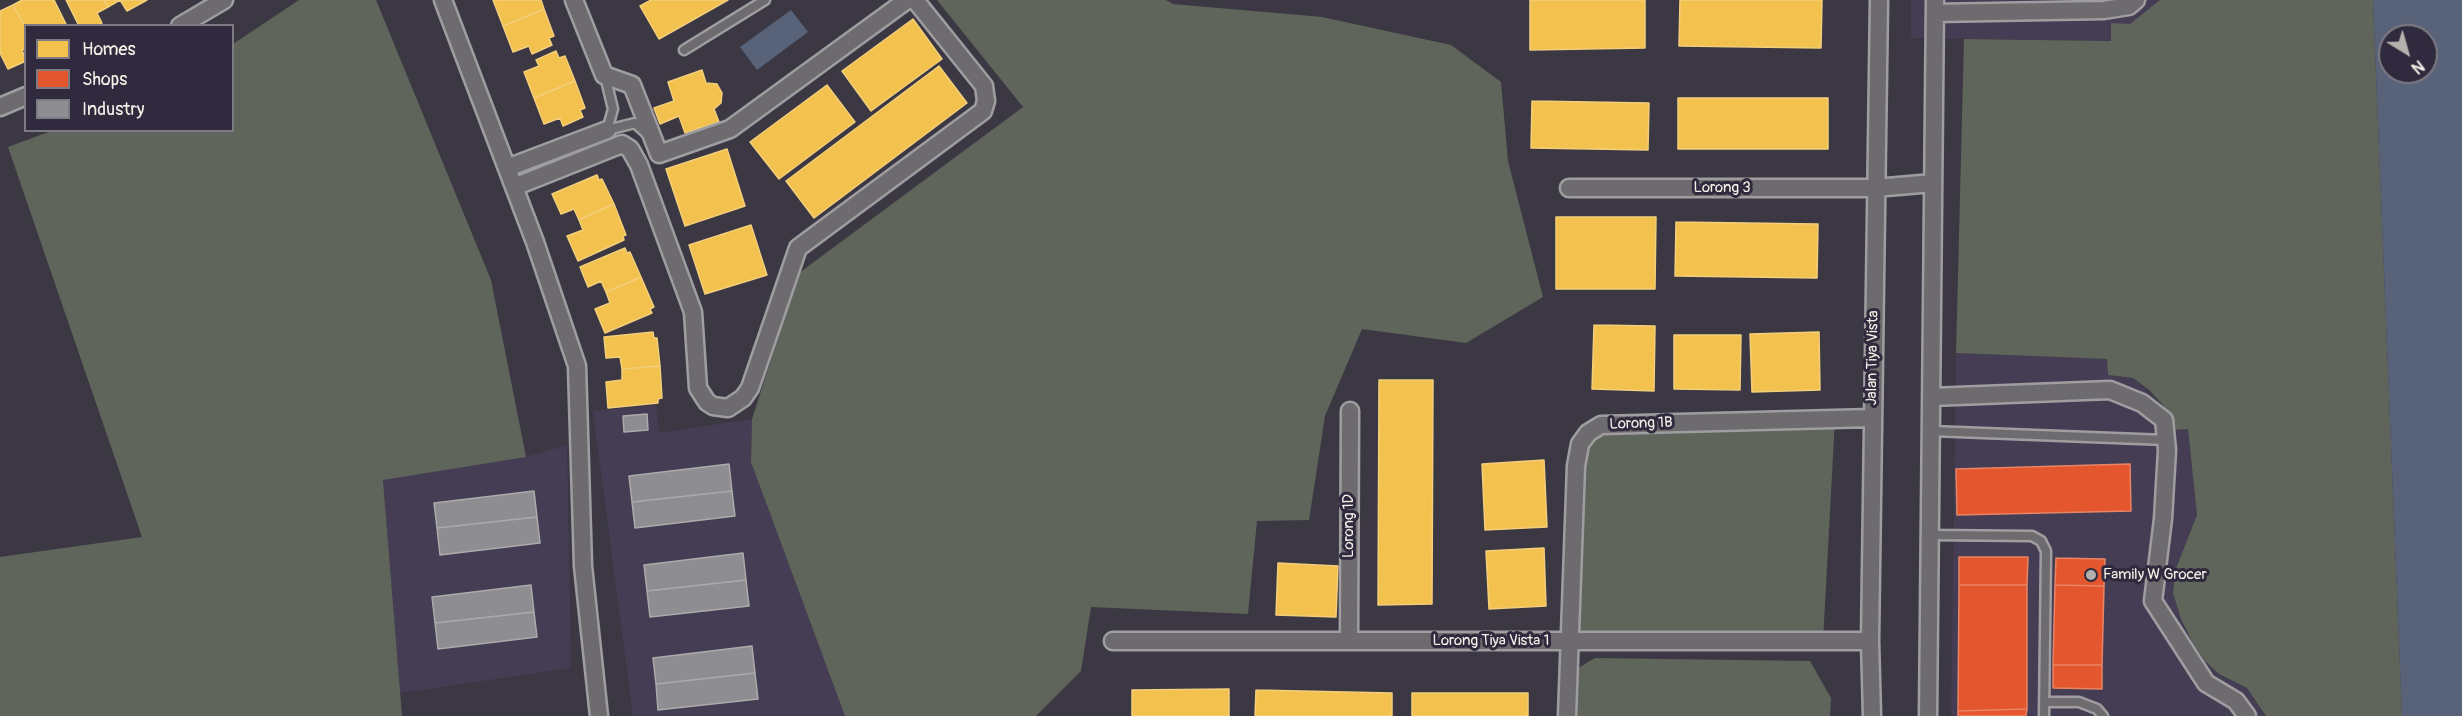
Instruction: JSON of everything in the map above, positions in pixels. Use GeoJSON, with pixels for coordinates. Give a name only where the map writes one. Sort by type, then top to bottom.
{"type":"FeatureCollection","features":[{"type":"Feature","properties":{"kind":"street"},"geometry":{"type":"LineString","coordinates":[[183,24],[224,0]]}},
{"type":"Feature","properties":{"kind":"street"},"geometry":{"type":"LineString","coordinates":[[443,0],[514,187],[577,366],[583,566],[599,716]]}},
{"type":"Feature","properties":{"kind":"street"},"geometry":{"type":"LineString","coordinates":[[574,0],[604,75],[632,85],[659,154],[730,129],[907,0]]}},
{"type":"Feature","properties":{"kind":"street"},"geometry":{"type":"LineString","coordinates":[[514,187],[622,144],[630,149],[639,165],[693,312],[698,388],[707,402],[713,406],[728,408],[743,398],[750,388],[798,248],[983,111],[986,101],[984,86],[915,0]]}},
{"type":"Feature","properties":{"kind":"street","name":"Jalan Tiya Vista"},"geometry":{"type":"LineString","coordinates":[[1872,716],[1870,641],[1872,418],[1879,0]]}},
{"type":"Feature","properties":{"kind":"street"},"geometry":{"type":"LineString","coordinates":[[1928,716],[1935,7],[2104,10],[2129,6],[2136,0]]}},
{"type":"Feature","properties":{"kind":"street"},"geometry":{"type":"LineString","coordinates":[[0,107],[24,97]]}},
{"type":"Feature","properties":{"kind":"street"},"geometry":{"type":"LineString","coordinates":[[507,168],[606,130]]}},
{"type":"Feature","properties":{"kind":"street","name":"Lorong 3"},"geometry":{"type":"LineString","coordinates":[[1569,188],[1875,188],[1933,183]]}},
{"type":"Feature","properties":{"kind":"street"},"geometry":{"type":"LineString","coordinates":[[1931,397],[2110,390],[2142,403],[2164,420],[2166,440],[2163,519],[2153,601],[2206,683],[2236,702],[2247,716]]}},
{"type":"Feature","properties":{"kind":"street","name":"Lorong 1D"},"geometry":{"type":"LineString","coordinates":[[1349,641],[1350,411]]}},
{"type":"Feature","properties":{"kind":"street","name":"Lorong 1B"},"geometry":{"type":"LineString","coordinates":[[1566,716],[1575,465],[1580,444],[1588,433],[1601,425],[1872,418]]}},
{"type":"Feature","properties":{"kind":"street","name":"Lorong Tiya Vista 1"},"geometry":{"type":"LineString","coordinates":[[1113,641],[1870,641]]}},
{"type":"Feature","properties":{"kind":"lane"},"geometry":{"type":"LineString","coordinates":[[684,50],[765,0]]}},
{"type":"Feature","properties":{"kind":"lane"},"geometry":{"type":"LineString","coordinates":[[604,75],[613,109],[606,130]]}},
{"type":"Feature","properties":{"kind":"lane"},"geometry":{"type":"LineString","coordinates":[[606,130],[635,123],[652,138]]}},
{"type":"Feature","properties":{"kind":"lane"},"geometry":{"type":"LineString","coordinates":[[1931,431],[2166,440]]}},
{"type":"Feature","properties":{"kind":"lane"},"geometry":{"type":"LineString","coordinates":[[1930,535],[2032,536],[2041,541],[2046,550],[2044,716]]}},
{"type":"Feature","properties":{"kind":"lane"},"geometry":{"type":"LineString","coordinates":[[2045,702],[2079,702],[2097,709],[2103,716]]}},
{"type":"Feature","properties":{"kind":"shaded area"},"geometry":{"type":"Polygon","coordinates":[[[299,0],[376,0],[491,280],[526,457],[383,480],[402,716],[0,716],[0,557],[142,537],[8,147],[48,132],[234,132],[234,43],[299,0]]]}},
{"type":"Feature","properties":{"kind":"shaded area"},"geometry":{"type":"Polygon","coordinates":[[[937,0],[1166,0],[1173,4],[1322,17],[1451,45],[1501,82],[1508,161],[1543,297],[1466,343],[1362,329],[1325,416],[1309,520],[1257,521],[1248,614],[1091,607],[1081,671],[1036,716],[845,716],[751,462],[752,419],[799,273],[1023,107],[937,0]]]}},
{"type":"Feature","properties":{"kind":"shaded area"},"geometry":{"type":"Polygon","coordinates":[[[1911,0],[2160,0],[2111,41],[1911,38],[1911,0]]]}},
{"type":"Feature","properties":{"kind":"shaded area"},"geometry":{"type":"Polygon","coordinates":[[[2160,0],[2373,0],[2402,716],[2266,716],[2247,688],[2219,674],[2205,661],[2181,619],[2173,593],[2175,571],[2197,515],[2188,429],[2173,430],[2163,405],[2149,390],[2133,378],[2108,375],[2107,359],[1956,353],[1964,39],[2111,41],[2111,23],[2130,24],[2160,0]]]}},
{"type":"Feature","properties":{"kind":"shaded area"},"geometry":{"type":"Polygon","coordinates":[[[1956,353],[2107,359],[2108,375],[2133,378],[2163,405],[2173,430],[2188,429],[2197,515],[2175,571],[2173,593],[2181,619],[2219,674],[2247,688],[2266,716],[1951,716],[1956,353]]]}},
{"type":"Feature","properties":{"kind":"shaded area"},"geometry":{"type":"Polygon","coordinates":[[[656,405],[659,433],[752,419],[751,462],[845,716],[633,716],[593,411],[656,405]]]}},
{"type":"Feature","properties":{"kind":"shaded area"},"geometry":{"type":"Polygon","coordinates":[[[1835,419],[1823,641],[1569,641],[1576,466],[1588,433],[1835,419]]]}},
{"type":"Feature","properties":{"kind":"shaded area"},"geometry":{"type":"Polygon","coordinates":[[[567,445],[571,668],[400,693],[383,479],[526,457],[567,445]]]}},
{"type":"Feature","properties":{"kind":"shaded area"},"geometry":{"type":"Polygon","coordinates":[[[1595,658],[1810,661],[1831,698],[1830,716],[1567,716],[1568,674],[1595,658]]]}},
{"type":"Feature","properties":{"kind":"water"},"geometry":{"type":"Polygon","coordinates":[[[2373,0],[2462,0],[2462,716],[2402,716],[2373,0]]]}},
{"type":"Feature","properties":{"kind":"water"},"geometry":{"type":"Polygon","coordinates":[[[791,10],[808,32],[757,70],[740,47],[791,10]]]}},
{"type":"Feature","properties":{"kind":"building: Homes"},"geometry":{"type":"Polygon","coordinates":[[[22,0],[54,0],[66,24],[24,24],[13,5],[22,0]]]}},
{"type":"Feature","properties":{"kind":"building: Homes"},"geometry":{"type":"Polygon","coordinates":[[[66,0],[104,0],[108,7],[97,13],[102,23],[78,24],[66,0]]]}},
{"type":"Feature","properties":{"kind":"building: Homes"},"geometry":{"type":"Polygon","coordinates":[[[104,0],[120,0],[108,7],[104,0]]]}},
{"type":"Feature","properties":{"kind":"building: Homes"},"geometry":{"type":"Polygon","coordinates":[[[120,0],[147,0],[127,11],[120,0]]]}},
{"type":"Feature","properties":{"kind":"building: Homes"},"geometry":{"type":"Polygon","coordinates":[[[493,0],[541,0],[544,9],[503,26],[493,0]]]}},
{"type":"Feature","properties":{"kind":"building: Homes"},"geometry":{"type":"Polygon","coordinates":[[[651,0],[728,0],[659,39],[640,6],[651,0]]]}},
{"type":"Feature","properties":{"kind":"building: Homes"},"geometry":{"type":"Polygon","coordinates":[[[1530,0],[1645,0],[1645,48],[1530,50],[1530,0]]]}},
{"type":"Feature","properties":{"kind":"building: Homes"},"geometry":{"type":"Polygon","coordinates":[[[1680,0],[1822,0],[1821,48],[1679,46],[1680,0]]]}},
{"type":"Feature","properties":{"kind":"building: Homes"},"geometry":{"type":"Polygon","coordinates":[[[13,5],[24,24],[24,50],[22,50],[24,62],[8,69],[0,53],[0,11],[13,5]]]}},
{"type":"Feature","properties":{"kind":"building: Homes"},"geometry":{"type":"Polygon","coordinates":[[[544,9],[554,36],[549,38],[552,45],[532,54],[529,46],[513,52],[503,26],[544,9]]]}},
{"type":"Feature","properties":{"kind":"building: Homes"},"geometry":{"type":"Polygon","coordinates":[[[913,19],[942,59],[871,111],[842,71],[913,19]]]}},
{"type":"Feature","properties":{"kind":"building: Homes"},"geometry":{"type":"Polygon","coordinates":[[[556,51],[559,58],[565,56],[575,81],[534,98],[524,72],[539,66],[536,60],[556,51]]]}},
{"type":"Feature","properties":{"kind":"building: Homes"},"geometry":{"type":"Polygon","coordinates":[[[939,66],[967,103],[814,218],[786,181],[939,66]]]}},
{"type":"Feature","properties":{"kind":"building: Homes"},"geometry":{"type":"Polygon","coordinates":[[[702,70],[706,83],[717,84],[722,93],[721,103],[714,109],[719,122],[685,133],[679,116],[660,124],[654,108],[674,101],[668,82],[702,70]]]}},
{"type":"Feature","properties":{"kind":"building: Homes"},"geometry":{"type":"Polygon","coordinates":[[[575,81],[585,108],[580,110],[583,117],[563,126],[560,118],[544,124],[534,98],[575,81]]]}},
{"type":"Feature","properties":{"kind":"building: Homes"},"geometry":{"type":"Polygon","coordinates":[[[827,85],[855,122],[779,179],[750,142],[827,85]]]}},
{"type":"Feature","properties":{"kind":"building: Homes"},"geometry":{"type":"Polygon","coordinates":[[[1678,98],[1828,98],[1828,149],[1678,149],[1678,98]]]}},
{"type":"Feature","properties":{"kind":"building: Homes"},"geometry":{"type":"Polygon","coordinates":[[[1532,101],[1649,103],[1648,150],[1531,148],[1532,101]]]}},
{"type":"Feature","properties":{"kind":"building: Homes"},"geometry":{"type":"Polygon","coordinates":[[[727,149],[745,206],[685,226],[666,169],[727,149]]]}},
{"type":"Feature","properties":{"kind":"building: Homes"},"geometry":{"type":"Polygon","coordinates":[[[597,175],[599,180],[602,179],[614,204],[579,220],[574,209],[561,214],[552,194],[597,175]]]}},
{"type":"Feature","properties":{"kind":"building: Homes"},"geometry":{"type":"Polygon","coordinates":[[[614,204],[626,235],[623,236],[624,240],[578,261],[567,236],[583,230],[579,220],[614,204]]]}},
{"type":"Feature","properties":{"kind":"building: Homes"},"geometry":{"type":"Polygon","coordinates":[[[1556,217],[1656,217],[1655,289],[1556,289],[1556,217]]]}},
{"type":"Feature","properties":{"kind":"building: Homes"},"geometry":{"type":"Polygon","coordinates":[[[1676,222],[1818,224],[1817,278],[1675,276],[1676,222]]]}},
{"type":"Feature","properties":{"kind":"building: Homes"},"geometry":{"type":"Polygon","coordinates":[[[751,225],[767,275],[705,294],[689,245],[751,225]]]}},
{"type":"Feature","properties":{"kind":"building: Homes"},"geometry":{"type":"Polygon","coordinates":[[[625,248],[627,253],[630,252],[641,277],[606,292],[601,281],[588,287],[580,267],[625,248]]]}},
{"type":"Feature","properties":{"kind":"building: Homes"},"geometry":{"type":"Polygon","coordinates":[[[641,277],[654,307],[650,309],[652,313],[605,333],[595,309],[610,303],[606,292],[641,277]]]}},
{"type":"Feature","properties":{"kind":"building: Homes"},"geometry":{"type":"Polygon","coordinates":[[[1594,325],[1655,326],[1654,391],[1592,389],[1594,325]]]}},
{"type":"Feature","properties":{"kind":"building: Homes"},"geometry":{"type":"Polygon","coordinates":[[[653,332],[654,338],[657,338],[660,366],[622,369],[620,357],[606,358],[604,337],[653,332]]]}},
{"type":"Feature","properties":{"kind":"building: Homes"},"geometry":{"type":"Polygon","coordinates":[[[1819,332],[1820,390],[1752,392],[1750,334],[1819,332]]]}},
{"type":"Feature","properties":{"kind":"building: Homes"},"geometry":{"type":"Polygon","coordinates":[[[1674,335],[1741,335],[1740,390],[1674,389],[1674,335]]]}},
{"type":"Feature","properties":{"kind":"building: Homes"},"geometry":{"type":"Polygon","coordinates":[[[660,366],[662,398],[658,399],[658,403],[608,408],[606,382],[622,380],[622,369],[660,366]]]}},
{"type":"Feature","properties":{"kind":"building: Homes"},"geometry":{"type":"Polygon","coordinates":[[[1379,380],[1433,380],[1432,604],[1378,605],[1379,380]]]}},
{"type":"Feature","properties":{"kind":"building: Homes"},"geometry":{"type":"Polygon","coordinates":[[[1544,460],[1547,527],[1485,530],[1482,464],[1544,460]]]}},
{"type":"Feature","properties":{"kind":"building: Homes"},"geometry":{"type":"Polygon","coordinates":[[[1544,548],[1546,606],[1489,609],[1486,551],[1544,548]]]}},
{"type":"Feature","properties":{"kind":"building: Homes"},"geometry":{"type":"Polygon","coordinates":[[[1278,563],[1338,566],[1336,617],[1276,615],[1278,563]]]}},
{"type":"Feature","properties":{"kind":"building: Homes"},"geometry":{"type":"Polygon","coordinates":[[[1229,689],[1229,716],[1132,716],[1132,690],[1229,689]]]}},
{"type":"Feature","properties":{"kind":"building: Homes"},"geometry":{"type":"Polygon","coordinates":[[[1256,690],[1392,693],[1392,716],[1255,716],[1256,690]]]}},
{"type":"Feature","properties":{"kind":"building: Homes"},"geometry":{"type":"Polygon","coordinates":[[[1412,693],[1528,693],[1528,716],[1412,716],[1412,693]]]}},
{"type":"Feature","properties":{"kind":"building: Shops"},"geometry":{"type":"Polygon","coordinates":[[[2130,464],[2131,511],[1957,515],[1956,469],[2130,464]]]}},
{"type":"Feature","properties":{"kind":"building: Shops"},"geometry":{"type":"Polygon","coordinates":[[[1959,557],[2028,557],[2027,585],[1959,585],[1959,557]]]}},
{"type":"Feature","properties":{"kind":"building: Shops"},"geometry":{"type":"Polygon","coordinates":[[[2056,558],[2105,559],[2104,586],[2055,585],[2056,558]]]}},
{"type":"Feature","properties":{"kind":"building: Shops"},"geometry":{"type":"Polygon","coordinates":[[[1959,585],[2027,585],[2027,709],[1958,711],[1959,585]]]}},
{"type":"Feature","properties":{"kind":"building: Shops"},"geometry":{"type":"Polygon","coordinates":[[[2055,585],[2104,586],[2102,665],[2053,665],[2055,585]]]}},
{"type":"Feature","properties":{"kind":"building: Shops"},"geometry":{"type":"Polygon","coordinates":[[[2053,665],[2102,665],[2102,689],[2053,688],[2053,665]]]}},
{"type":"Feature","properties":{"kind":"building: Shops"},"geometry":{"type":"Polygon","coordinates":[[[2027,709],[2026,716],[1958,716],[1958,711],[2027,709]]]}},
{"type":"Feature","properties":{"kind":"building: Industry"},"geometry":{"type":"Polygon","coordinates":[[[647,414],[648,430],[624,432],[623,416],[647,414]]]}},
{"type":"Feature","properties":{"kind":"building: Industry"},"geometry":{"type":"Polygon","coordinates":[[[729,464],[732,491],[632,502],[629,476],[729,464]]]}},
{"type":"Feature","properties":{"kind":"building: Industry"},"geometry":{"type":"Polygon","coordinates":[[[534,491],[537,517],[437,528],[434,503],[534,491]]]}},
{"type":"Feature","properties":{"kind":"building: Industry"},"geometry":{"type":"Polygon","coordinates":[[[732,491],[735,516],[635,528],[632,502],[732,491]]]}},
{"type":"Feature","properties":{"kind":"building: Industry"},"geometry":{"type":"Polygon","coordinates":[[[537,517],[540,543],[440,555],[437,528],[537,517]]]}},
{"type":"Feature","properties":{"kind":"building: Industry"},"geometry":{"type":"Polygon","coordinates":[[[743,553],[746,580],[647,591],[644,565],[743,553]]]}},
{"type":"Feature","properties":{"kind":"building: Industry"},"geometry":{"type":"Polygon","coordinates":[[[746,580],[749,606],[650,617],[647,591],[746,580]]]}},
{"type":"Feature","properties":{"kind":"building: Industry"},"geometry":{"type":"Polygon","coordinates":[[[531,585],[534,612],[435,623],[432,597],[531,585]]]}},
{"type":"Feature","properties":{"kind":"building: Industry"},"geometry":{"type":"Polygon","coordinates":[[[534,612],[537,637],[438,649],[435,623],[534,612]]]}},
{"type":"Feature","properties":{"kind":"building: Industry"},"geometry":{"type":"Polygon","coordinates":[[[752,646],[755,673],[656,684],[653,658],[752,646]]]}},
{"type":"Feature","properties":{"kind":"building: Industry"},"geometry":{"type":"Polygon","coordinates":[[[755,673],[758,699],[658,710],[656,684],[755,673]]]}},
{"type":"Feature","properties":{"kind":"place","name":"Family W Grocer"},"geometry":{"type":"Point","coordinates":[2091,575]}}]}
